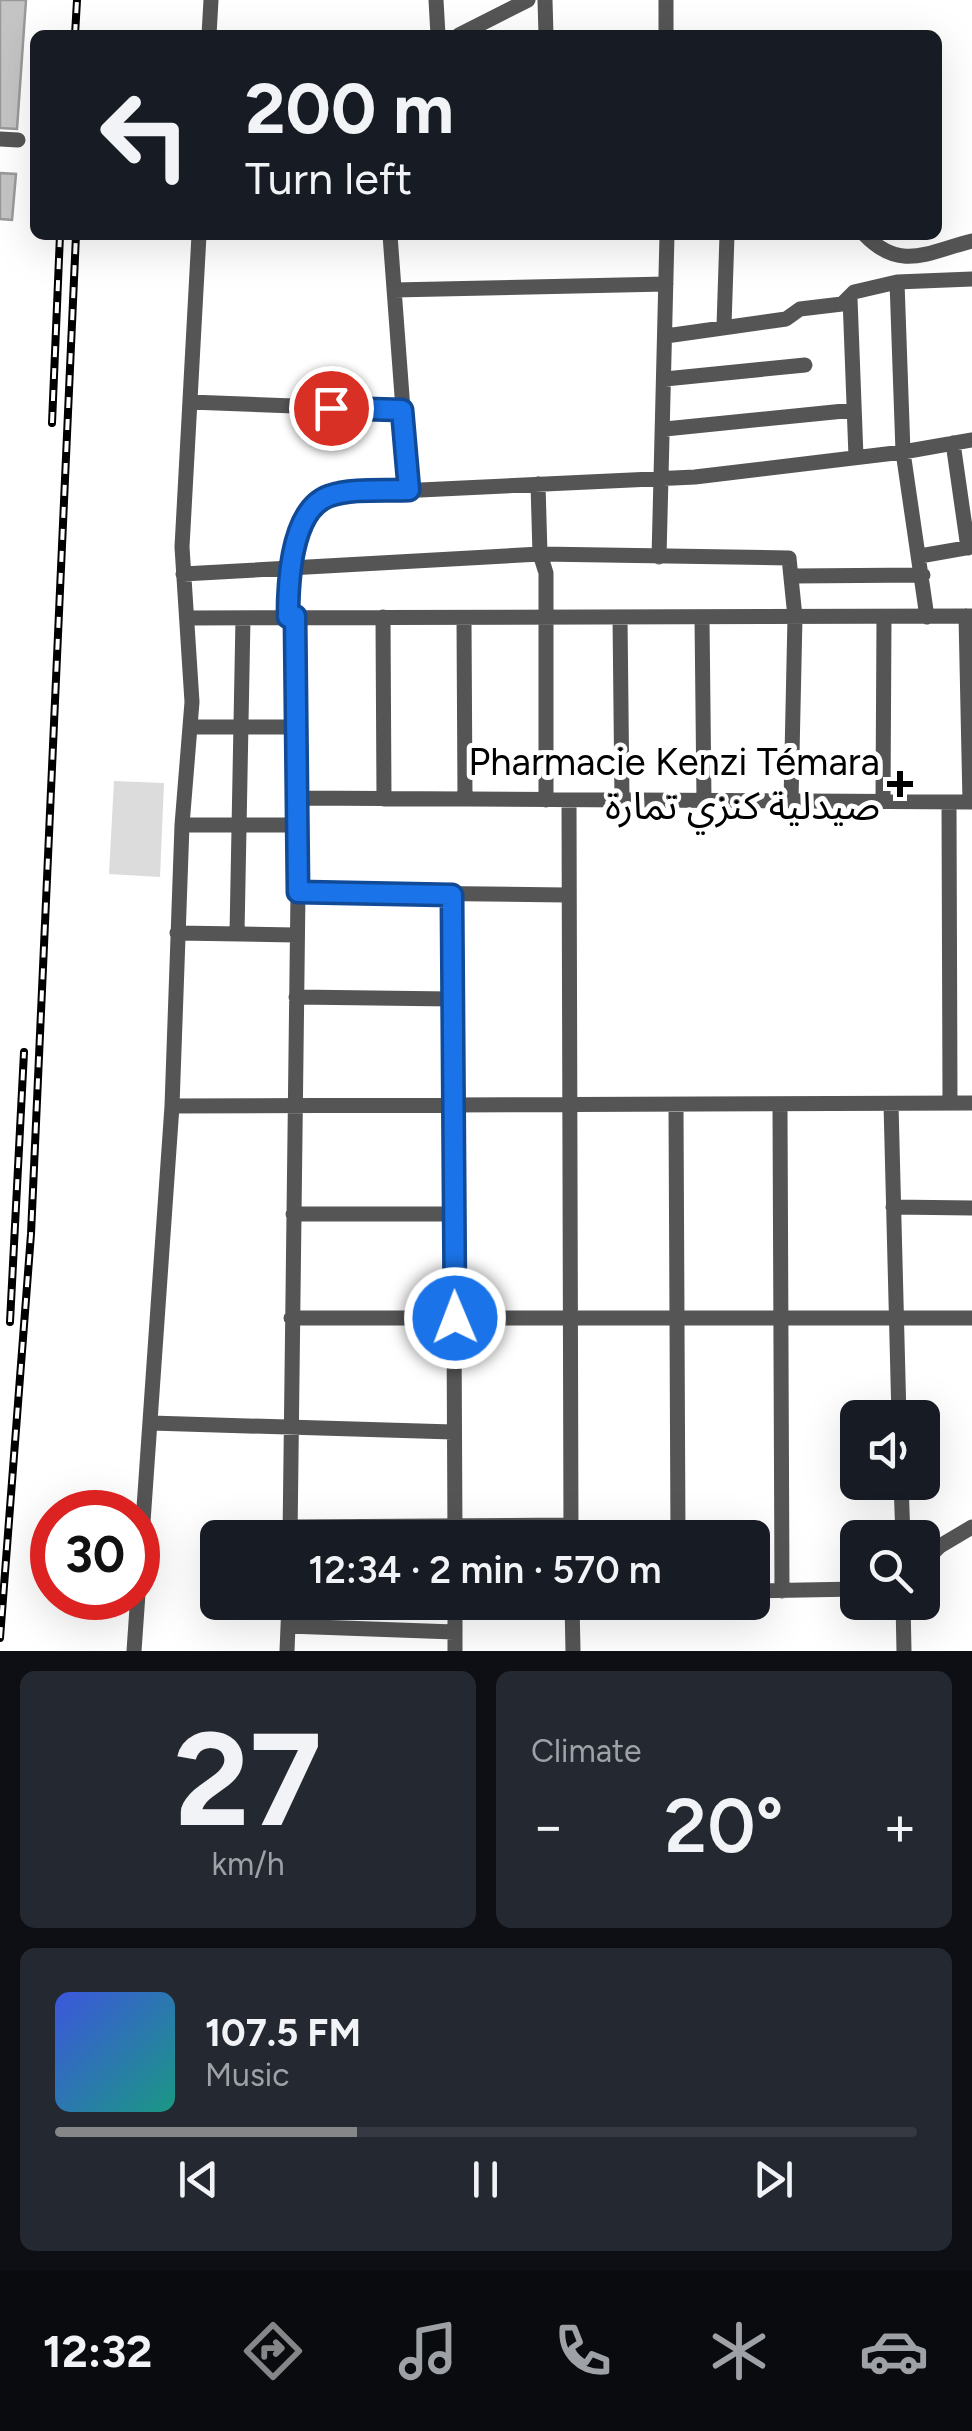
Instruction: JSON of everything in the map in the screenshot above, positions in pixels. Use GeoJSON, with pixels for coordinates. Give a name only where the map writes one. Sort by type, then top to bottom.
{"type":"FeatureCollection","features":[{"type":"Feature","properties":{"kind":"street"},"geometry":{"type":"LineString","coordinates":[[209,30],[211,0]]}},
{"type":"Feature","properties":{"kind":"street"},"geometry":{"type":"LineString","coordinates":[[436,0],[438,30]]}},
{"type":"Feature","properties":{"kind":"street"},"geometry":{"type":"LineString","coordinates":[[469,30],[528,0]]}},
{"type":"Feature","properties":{"kind":"street"},"geometry":{"type":"LineString","coordinates":[[545,0],[546,30]]}},
{"type":"Feature","properties":{"kind":"street"},"geometry":{"type":"LineString","coordinates":[[666,0],[666,30]]}},
{"type":"Feature","properties":{"kind":"street"},"geometry":{"type":"LineString","coordinates":[[0,139],[18,140]]}},
{"type":"Feature","properties":{"kind":"street"},"geometry":{"type":"LineString","coordinates":[[134,1651],[172,1106],[182,824],[190,726],[183,574],[199,240]]}},
{"type":"Feature","properties":{"kind":"street"},"geometry":{"type":"LineString","coordinates":[[390,240],[409,490]]}},
{"type":"Feature","properties":{"kind":"street"},"geometry":{"type":"LineString","coordinates":[[659,557],[664,478],[667,240]]}},
{"type":"Feature","properties":{"kind":"street"},"geometry":{"type":"LineString","coordinates":[[724,326],[726,240]]}},
{"type":"Feature","properties":{"kind":"street"},"geometry":{"type":"LineString","coordinates":[[870,240],[882,252],[898,257],[972,241]]}},
{"type":"Feature","properties":{"kind":"street"},"geometry":{"type":"LineString","coordinates":[[666,336],[786,319],[800,308],[842,304],[854,292],[898,282],[972,279]]}},
{"type":"Feature","properties":{"kind":"street"},"geometry":{"type":"LineString","coordinates":[[898,282],[903,452],[927,616]]}},
{"type":"Feature","properties":{"kind":"street"},"geometry":{"type":"LineString","coordinates":[[394,290],[666,284]]}},
{"type":"Feature","properties":{"kind":"street"},"geometry":{"type":"LineString","coordinates":[[850,298],[856,457]]}},
{"type":"Feature","properties":{"kind":"street"},"geometry":{"type":"LineString","coordinates":[[665,379],[806,365]]}},
{"type":"Feature","properties":{"kind":"street"},"geometry":{"type":"LineString","coordinates":[[190,402],[402,410]]}},
{"type":"Feature","properties":{"kind":"street"},"geometry":{"type":"LineString","coordinates":[[664,429],[854,410]]}},
{"type":"Feature","properties":{"kind":"street"},"geometry":{"type":"LineString","coordinates":[[290,1520],[298,798],[289,565],[306,520],[322,500],[349,493],[664,478],[903,452],[972,440]]}},
{"type":"Feature","properties":{"kind":"street"},"geometry":{"type":"LineString","coordinates":[[920,556],[970,547],[953,443]]}},
{"type":"Feature","properties":{"kind":"street"},"geometry":{"type":"LineString","coordinates":[[538,484],[540,554],[546,573],[546,800]]}},
{"type":"Feature","properties":{"kind":"street"},"geometry":{"type":"LineString","coordinates":[[183,574],[289,565],[540,554],[782,555],[792,562],[796,617],[791,801]]}},
{"type":"Feature","properties":{"kind":"street"},"geometry":{"type":"LineString","coordinates":[[792,576],[923,575]]}},
{"type":"Feature","properties":{"kind":"street"},"geometry":{"type":"LineString","coordinates":[[383,616],[384,799]]}},
{"type":"Feature","properties":{"kind":"street"},"geometry":{"type":"LineString","coordinates":[[188,618],[969,616],[971,802],[298,798]]}},
{"type":"Feature","properties":{"kind":"street"},"geometry":{"type":"LineString","coordinates":[[620,617],[622,800]]}},
{"type":"Feature","properties":{"kind":"street"},"geometry":{"type":"LineString","coordinates":[[702,617],[704,801]]}},
{"type":"Feature","properties":{"kind":"street"},"geometry":{"type":"LineString","coordinates":[[883,802],[884,617]]}},
{"type":"Feature","properties":{"kind":"street"},"geometry":{"type":"LineString","coordinates":[[237,934],[243,618]]}},
{"type":"Feature","properties":{"kind":"street"},"geometry":{"type":"LineString","coordinates":[[464,618],[465,800]]}},
{"type":"Feature","properties":{"kind":"street"},"geometry":{"type":"LineString","coordinates":[[190,726],[296,726]]}},
{"type":"Feature","properties":{"kind":"street"},"geometry":{"type":"LineString","coordinates":[[569,800],[571,1520]]}},
{"type":"Feature","properties":{"kind":"street"},"geometry":{"type":"LineString","coordinates":[[949,802],[950,1104]]}},
{"type":"Feature","properties":{"kind":"street"},"geometry":{"type":"LineString","coordinates":[[182,824],[298,825]]}},
{"type":"Feature","properties":{"kind":"street"},"geometry":{"type":"LineString","coordinates":[[298,892],[567,895]]}},
{"type":"Feature","properties":{"kind":"street"},"geometry":{"type":"LineString","coordinates":[[452,895],[455,1520]]}},
{"type":"Feature","properties":{"kind":"street"},"geometry":{"type":"LineString","coordinates":[[177,933],[295,934]]}},
{"type":"Feature","properties":{"kind":"street"},"geometry":{"type":"LineString","coordinates":[[296,998],[452,999]]}},
{"type":"Feature","properties":{"kind":"street"},"geometry":{"type":"LineString","coordinates":[[891,1104],[898,1400]]}},
{"type":"Feature","properties":{"kind":"street"},"geometry":{"type":"LineString","coordinates":[[172,1106],[972,1104]]}},
{"type":"Feature","properties":{"kind":"street"},"geometry":{"type":"LineString","coordinates":[[676,1106],[678,1520]]}},
{"type":"Feature","properties":{"kind":"street"},"geometry":{"type":"LineString","coordinates":[[780,1106],[782,1591]]}},
{"type":"Feature","properties":{"kind":"street"},"geometry":{"type":"LineString","coordinates":[[893,1207],[972,1208]]}},
{"type":"Feature","properties":{"kind":"street"},"geometry":{"type":"LineString","coordinates":[[293,1214],[454,1214]]}},
{"type":"Feature","properties":{"kind":"street"},"geometry":{"type":"LineString","coordinates":[[291,1318],[972,1318]]}},
{"type":"Feature","properties":{"kind":"street"},"geometry":{"type":"LineString","coordinates":[[151,1424],[453,1432]]}},
{"type":"Feature","properties":{"kind":"street"},"geometry":{"type":"LineString","coordinates":[[940,1546],[972,1527]]}},
{"type":"Feature","properties":{"kind":"street"},"geometry":{"type":"LineString","coordinates":[[770,1591],[840,1589]]}},
{"type":"Feature","properties":{"kind":"street"},"geometry":{"type":"LineString","coordinates":[[287,1651],[288,1620]]}},
{"type":"Feature","properties":{"kind":"street"},"geometry":{"type":"LineString","coordinates":[[454,1620],[455,1651]]}},
{"type":"Feature","properties":{"kind":"street"},"geometry":{"type":"LineString","coordinates":[[572,1620],[573,1651]]}},
{"type":"Feature","properties":{"kind":"street"},"geometry":{"type":"LineString","coordinates":[[904,1620],[904,1651]]}},
{"type":"Feature","properties":{"kind":"street"},"geometry":{"type":"LineString","coordinates":[[288,1626],[454,1632]]}},
{"type":"Feature","properties":{"kind":"shaded area"},"geometry":{"type":"Polygon","coordinates":[[[114,781],[164,783],[160,877],[109,874],[114,781]]]}},
{"type":"Feature","properties":{"kind":"building"},"geometry":{"type":"Polygon","coordinates":[[[0,0],[26,0],[17,129],[0,128],[0,0]]]}},
{"type":"Feature","properties":{"kind":"building"},"geometry":{"type":"Polygon","coordinates":[[[0,173],[16,174],[12,220],[0,219],[0,173]]]}},
{"type":"Feature","properties":{"kind":"railway"},"geometry":{"type":"LineString","coordinates":[[75,30],[77,0]]}},
{"type":"Feature","properties":{"kind":"railway"},"geometry":{"type":"LineString","coordinates":[[52,423],[60,240]]}},
{"type":"Feature","properties":{"kind":"railway"},"geometry":{"type":"LineString","coordinates":[[0,1638],[31,1234],[76,240]]}},
{"type":"Feature","properties":{"kind":"railway"},"geometry":{"type":"LineString","coordinates":[[10,1322],[24,1052]]}},
{"type":"Feature","properties":{"kind":"place","name":"Pharmacie Kenzi Témara صيدلية كنزي تمارة"},"geometry":{"type":"Point","coordinates":[900,784]}},
{"type":"Feature","properties":{"kind":"route"},"geometry":{"type":"LineString","coordinates":[[331,408],[402,410],[409,490],[327,496],[306,520],[288,566],[288,617],[295,616],[298,892],[452,895],[455,1318]]}}]}
